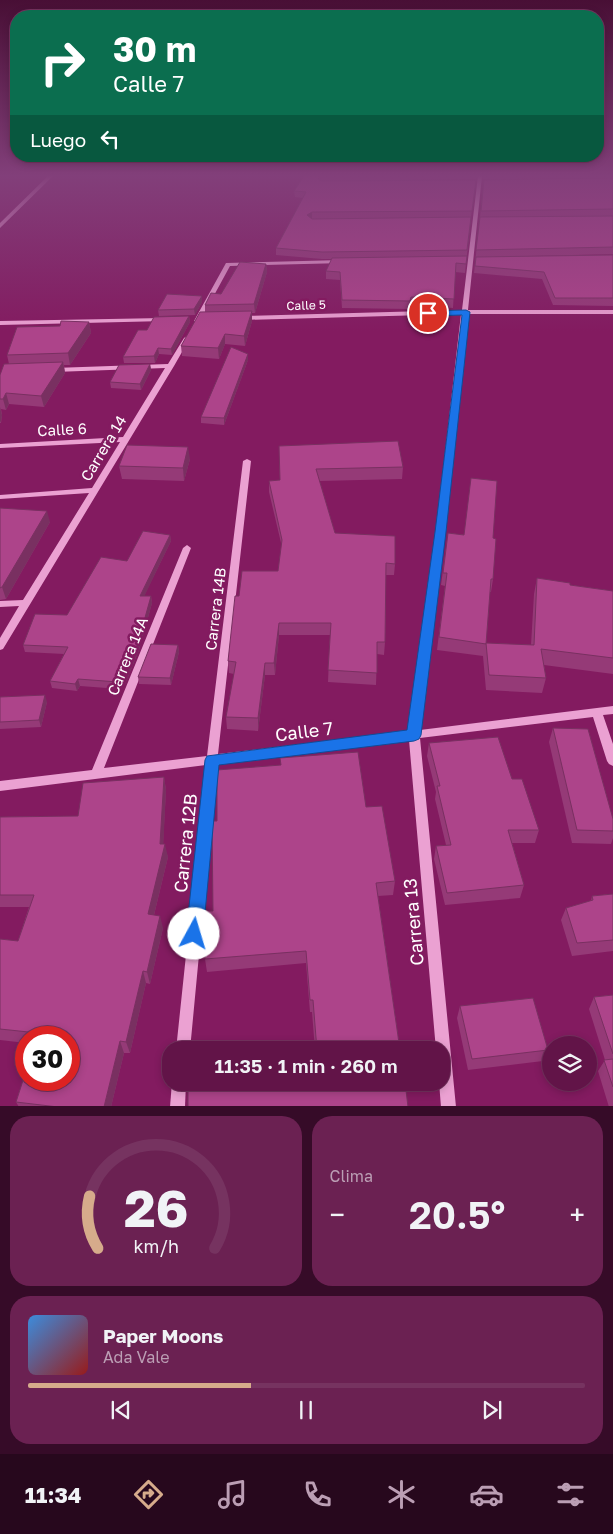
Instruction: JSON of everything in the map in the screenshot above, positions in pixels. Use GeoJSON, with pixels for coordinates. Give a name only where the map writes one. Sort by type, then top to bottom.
{"type":"FeatureCollection","features":[{"type":"Feature","properties":{"kind":"street","name":"Carrera 13"},"geometry":{"type":"LineString","coordinates":[[449,1106],[414,735],[440,532],[475,228]]}},
{"type":"Feature","properties":{"kind":"street"},"geometry":{"type":"LineString","coordinates":[[461,260],[480,260]]}},
{"type":"Feature","properties":{"kind":"street"},"geometry":{"type":"LineString","coordinates":[[228,264],[345,262]]}},
{"type":"Feature","properties":{"kind":"street","name":"Carrera 14"},"geometry":{"type":"LineString","coordinates":[[0,646],[171,366],[228,264]]}},
{"type":"Feature","properties":{"kind":"street","name":"Calle 5"},"geometry":{"type":"LineString","coordinates":[[237,318],[466,312],[613,312]]}},
{"type":"Feature","properties":{"kind":"street"},"geometry":{"type":"LineString","coordinates":[[188,320],[208,319]]}},
{"type":"Feature","properties":{"kind":"street"},"geometry":{"type":"LineString","coordinates":[[0,323],[168,320]]}},
{"type":"Feature","properties":{"kind":"street"},"geometry":{"type":"LineString","coordinates":[[48,370],[171,366]]}},
{"type":"Feature","properties":{"kind":"street","name":"Calle 6"},"geometry":{"type":"LineString","coordinates":[[0,446],[125,439]]}},
{"type":"Feature","properties":{"kind":"street","name":"Carrera 14B"},"geometry":{"type":"LineString","coordinates":[[212,760],[247,461]]}},
{"type":"Feature","properties":{"kind":"street"},"geometry":{"type":"LineString","coordinates":[[0,496],[95,490]]}},
{"type":"Feature","properties":{"kind":"street","name":"Carrera 14A"},"geometry":{"type":"LineString","coordinates":[[96,775],[187,548]]}},
{"type":"Feature","properties":{"kind":"street"},"geometry":{"type":"LineString","coordinates":[[0,604],[25,603]]}},
{"type":"Feature","properties":{"kind":"street","name":"Calle 7"},"geometry":{"type":"LineString","coordinates":[[0,786],[613,710]]}},
{"type":"Feature","properties":{"kind":"street"},"geometry":{"type":"LineString","coordinates":[[596,712],[613,761]]}},
{"type":"Feature","properties":{"kind":"street","name":"Carrera 12B"},"geometry":{"type":"LineString","coordinates":[[184,1041],[212,760]]}},
{"type":"Feature","properties":{"kind":"street"},"geometry":{"type":"LineString","coordinates":[[177,1106],[179,1091]]}},
{"type":"Feature","properties":{"kind":"building"},"geometry":{"type":"Polygon","coordinates":[[[287,228],[470,228],[467,250],[322,252],[276,248],[287,228]]]}},
{"type":"Feature","properties":{"kind":"building"},"geometry":{"type":"Polygon","coordinates":[[[479,228],[613,228],[613,247],[476,250],[479,228]]]}},
{"type":"Feature","properties":{"kind":"building"},"geometry":{"type":"Polygon","coordinates":[[[613,255],[613,298],[555,298],[544,272],[475,266],[476,257],[613,255]]]}},
{"type":"Feature","properties":{"kind":"building"},"geometry":{"type":"Polygon","coordinates":[[[467,256],[466,264],[456,263],[454,299],[411,297],[410,301],[342,300],[340,272],[326,271],[332,258],[467,256]]]}},
{"type":"Feature","properties":{"kind":"building"},"geometry":{"type":"Polygon","coordinates":[[[240,262],[266,264],[254,304],[205,305],[211,293],[221,294],[240,262]]]}},
{"type":"Feature","properties":{"kind":"building"},"geometry":{"type":"Polygon","coordinates":[[[167,294],[202,296],[194,309],[158,310],[167,294]]]}},
{"type":"Feature","properties":{"kind":"building"},"geometry":{"type":"Polygon","coordinates":[[[252,311],[244,336],[225,334],[218,348],[181,346],[200,312],[252,311]]]}},
{"type":"Feature","properties":{"kind":"building"},"geometry":{"type":"Polygon","coordinates":[[[189,316],[171,349],[158,348],[154,356],[123,357],[138,330],[147,330],[154,317],[189,316]]]}},
{"type":"Feature","properties":{"kind":"building"},"geometry":{"type":"Polygon","coordinates":[[[61,321],[89,322],[68,353],[7,355],[17,327],[60,326],[61,321]]]}},
{"type":"Feature","properties":{"kind":"building"},"geometry":{"type":"Polygon","coordinates":[[[231,347],[248,354],[224,418],[201,417],[231,347]]]}},
{"type":"Feature","properties":{"kind":"building"},"geometry":{"type":"Polygon","coordinates":[[[63,362],[41,396],[6,393],[3,399],[0,399],[0,375],[4,364],[63,362]]]}},
{"type":"Feature","properties":{"kind":"building"},"geometry":{"type":"Polygon","coordinates":[[[150,364],[140,384],[110,382],[119,365],[150,364]]]}},
{"type":"Feature","properties":{"kind":"building"},"geometry":{"type":"Polygon","coordinates":[[[398,441],[403,467],[316,469],[335,533],[395,536],[395,564],[386,563],[385,642],[377,642],[377,673],[328,670],[331,623],[279,623],[274,663],[265,663],[258,718],[226,717],[236,662],[228,661],[235,596],[239,596],[242,571],[278,571],[282,540],[269,481],[280,480],[279,446],[398,441]]]}},
{"type":"Feature","properties":{"kind":"building"},"geometry":{"type":"Polygon","coordinates":[[[127,445],[188,447],[183,468],[119,466],[127,445]]]}},
{"type":"Feature","properties":{"kind":"building"},"geometry":{"type":"Polygon","coordinates":[[[471,478],[497,481],[493,538],[496,539],[486,644],[439,637],[447,573],[443,573],[448,533],[464,535],[471,478]]]}},
{"type":"Feature","properties":{"kind":"building"},"geometry":{"type":"Polygon","coordinates":[[[0,508],[47,511],[0,588],[0,508]]]}},
{"type":"Feature","properties":{"kind":"building"},"geometry":{"type":"Polygon","coordinates":[[[143,531],[170,535],[140,596],[151,596],[138,643],[124,677],[120,677],[118,682],[78,679],[75,684],[50,681],[68,647],[23,645],[35,614],[67,615],[101,557],[127,561],[143,531]]]}},
{"type":"Feature","properties":{"kind":"building"},"geometry":{"type":"Polygon","coordinates":[[[537,578],[613,591],[613,658],[541,649],[546,678],[489,675],[486,643],[534,645],[537,578]]]}},
{"type":"Feature","properties":{"kind":"building"},"geometry":{"type":"Polygon","coordinates":[[[151,644],[178,645],[170,678],[138,677],[151,644]]]}},
{"type":"Feature","properties":{"kind":"building"},"geometry":{"type":"Polygon","coordinates":[[[45,695],[39,720],[0,722],[0,697],[45,695]]]}},
{"type":"Feature","properties":{"kind":"building"},"geometry":{"type":"Polygon","coordinates":[[[553,728],[588,729],[613,819],[613,831],[577,830],[553,728]]]}},
{"type":"Feature","properties":{"kind":"building"},"geometry":{"type":"Polygon","coordinates":[[[498,737],[512,779],[522,779],[539,830],[508,830],[524,885],[447,893],[436,846],[451,845],[437,786],[440,786],[429,743],[498,737]]]}},
{"type":"Feature","properties":{"kind":"building"},"geometry":{"type":"Polygon","coordinates":[[[358,752],[366,807],[382,806],[395,881],[376,883],[399,1041],[316,1041],[313,1000],[310,1000],[306,951],[205,959],[206,911],[213,911],[212,821],[217,821],[217,770],[281,765],[280,758],[358,752]]]}},
{"type":"Feature","properties":{"kind":"building"},"geometry":{"type":"Polygon","coordinates":[[[164,777],[160,844],[165,844],[148,914],[160,916],[147,972],[143,971],[126,1042],[120,1041],[104,1106],[50,1106],[16,1102],[20,1091],[80,1091],[80,1026],[15,1026],[15,1031],[0,1029],[0,939],[18,941],[34,895],[0,895],[0,817],[78,816],[83,783],[164,777]]]}},
{"type":"Feature","properties":{"kind":"building"},"geometry":{"type":"Polygon","coordinates":[[[613,894],[613,940],[577,943],[566,908],[593,900],[592,896],[613,894]]]}},
{"type":"Feature","properties":{"kind":"building"},"geometry":{"type":"Polygon","coordinates":[[[613,995],[613,1054],[594,997],[613,995]]]}},
{"type":"Feature","properties":{"kind":"building"},"geometry":{"type":"Polygon","coordinates":[[[533,998],[544,1036],[542,1036],[542,1051],[472,1059],[460,1006],[533,998]]]}},
{"type":"Feature","properties":{"kind":"building"},"geometry":{"type":"Polygon","coordinates":[[[613,1059],[613,1087],[604,1060],[613,1059]]]}},
{"type":"Feature","properties":{"kind":"building"},"geometry":{"type":"Polygon","coordinates":[[[188,1091],[406,1091],[408,1106],[188,1106],[188,1091]]]}},
{"type":"Feature","properties":{"kind":"route"},"geometry":{"type":"LineString","coordinates":[[194,934],[212,760],[414,735],[466,312],[428,313]]}}]}
